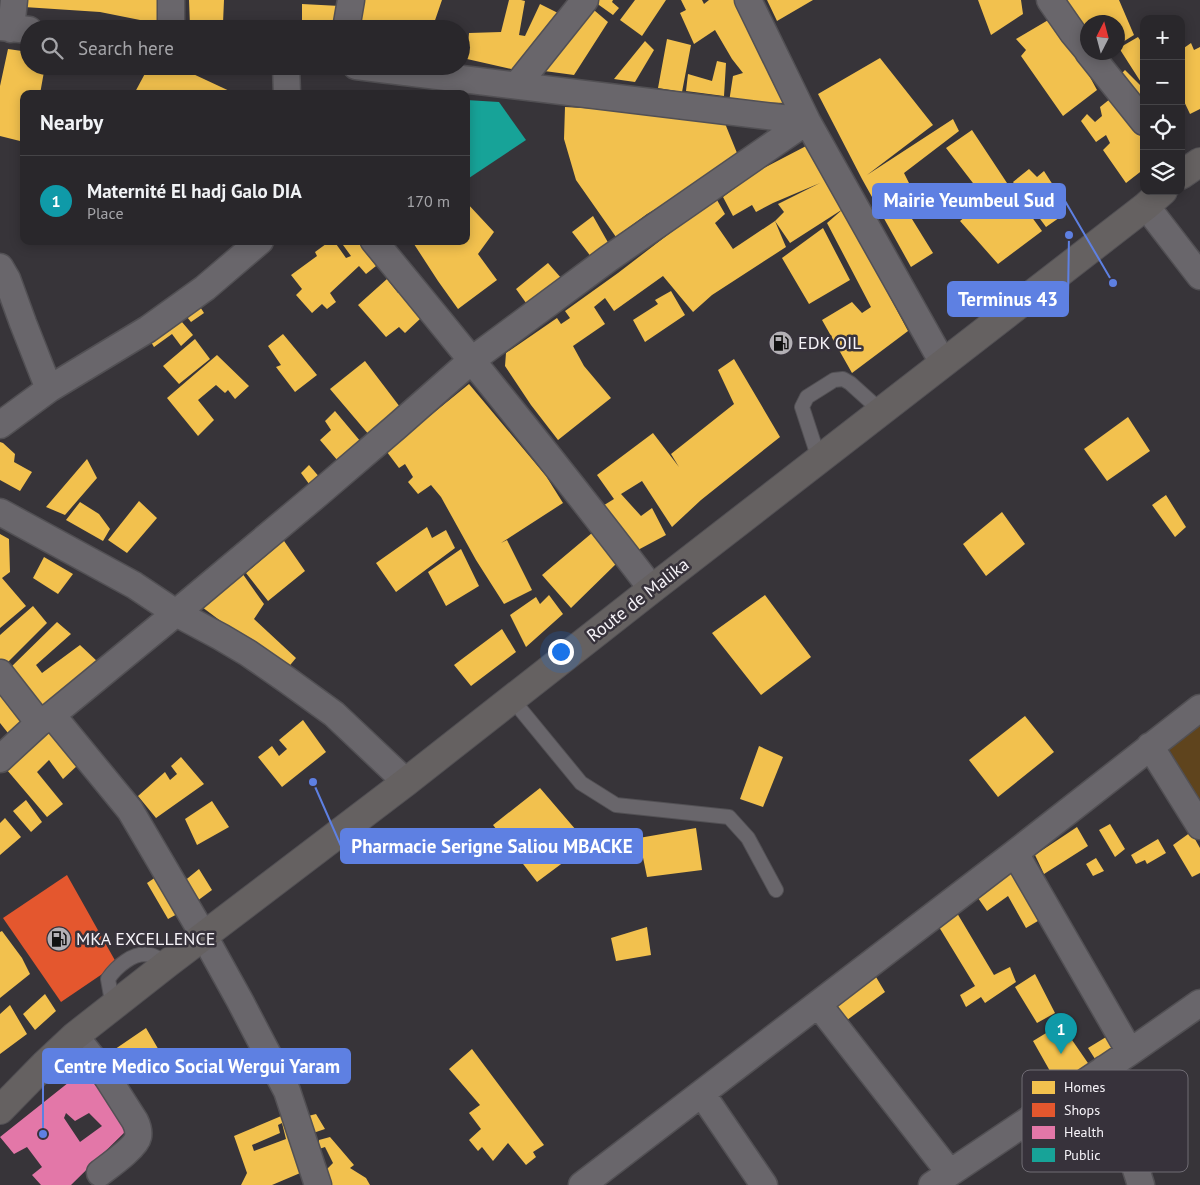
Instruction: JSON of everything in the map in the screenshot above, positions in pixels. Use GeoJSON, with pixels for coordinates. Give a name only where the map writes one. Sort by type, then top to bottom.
{"type":"FeatureCollection","features":[{"type":"Feature","properties":{"kind":"main road","name":"Route de Malika"},"geometry":{"type":"LineString","coordinates":[[0,1110],[75,1036],[406,782],[1154,199]]}},
{"type":"Feature","properties":{"kind":"main road","name":"Route de Malika"},"geometry":{"type":"LineString","coordinates":[[0,1088],[44,1065]]}},
{"type":"Feature","properties":{"kind":"street"},"geometry":{"type":"LineString","coordinates":[[13,29],[14,0]]}},
{"type":"Feature","properties":{"kind":"street"},"geometry":{"type":"LineString","coordinates":[[171,20],[172,0]]}},
{"type":"Feature","properties":{"kind":"street"},"geometry":{"type":"LineString","coordinates":[[348,20],[351,0]]}},
{"type":"Feature","properties":{"kind":"street"},"geometry":{"type":"LineString","coordinates":[[517,85],[585,0]]}},
{"type":"Feature","properties":{"kind":"street"},"geometry":{"type":"LineString","coordinates":[[748,0],[807,121],[943,363]]}},
{"type":"Feature","properties":{"kind":"street"},"geometry":{"type":"LineString","coordinates":[[1050,0],[1080,42]]}},
{"type":"Feature","properties":{"kind":"street"},"geometry":{"type":"LineString","coordinates":[[1094,60],[1140,117]]}},
{"type":"Feature","properties":{"kind":"street"},"geometry":{"type":"LineString","coordinates":[[286,75],[287,90]]}},
{"type":"Feature","properties":{"kind":"street"},"geometry":{"type":"LineString","coordinates":[[432,75],[807,121]]}},
{"type":"Feature","properties":{"kind":"street"},"geometry":{"type":"LineString","coordinates":[[0,759],[46,719],[176,614],[472,360],[608,258],[807,121]]}},
{"type":"Feature","properties":{"kind":"street"},"geometry":{"type":"LineString","coordinates":[[1154,199],[1200,276]]}},
{"type":"Feature","properties":{"kind":"street"},"geometry":{"type":"LineString","coordinates":[[0,426],[49,389],[148,329],[205,288],[255,245]]}},
{"type":"Feature","properties":{"kind":"street"},"geometry":{"type":"LineString","coordinates":[[377,245],[584,500],[652,589]]}},
{"type":"Feature","properties":{"kind":"street"},"geometry":{"type":"LineString","coordinates":[[0,267],[7,279],[49,389]]}},
{"type":"Feature","properties":{"kind":"street"},"geometry":{"type":"LineString","coordinates":[[0,512],[134,585],[176,614],[241,648],[334,714],[406,782]]}},
{"type":"Feature","properties":{"kind":"street"},"geometry":{"type":"LineString","coordinates":[[0,673],[46,719],[130,810],[204,936],[287,1091],[318,1185]]}},
{"type":"Feature","properties":{"kind":"street"},"geometry":{"type":"LineString","coordinates":[[582,1185],[1015,853],[1200,708]]}},
{"type":"Feature","properties":{"kind":"street"},"geometry":{"type":"LineString","coordinates":[[1150,746],[1200,826]]}},
{"type":"Feature","properties":{"kind":"street"},"geometry":{"type":"LineString","coordinates":[[1015,853],[1130,1052]]}},
{"type":"Feature","properties":{"kind":"street"},"geometry":{"type":"LineString","coordinates":[[1104,1069],[1200,1003]]}},
{"type":"Feature","properties":{"kind":"street"},"geometry":{"type":"LineString","coordinates":[[818,1004],[941,1179],[1022,1124]]}},
{"type":"Feature","properties":{"kind":"street"},"geometry":{"type":"LineString","coordinates":[[75,1036],[105,1074],[137,1127],[138,1137],[134,1145],[100,1173]]}},
{"type":"Feature","properties":{"kind":"street"},"geometry":{"type":"LineString","coordinates":[[702,1094],[764,1185]]}},
{"type":"Feature","properties":{"kind":"street"},"geometry":{"type":"LineString","coordinates":[[1137,1172],[1141,1185]]}},
{"type":"Feature","properties":{"kind":"lane"},"geometry":{"type":"LineString","coordinates":[[819,460],[802,407],[806,397],[834,380],[843,379],[881,411]]}},
{"type":"Feature","properties":{"kind":"lane"},"geometry":{"type":"LineString","coordinates":[[512,699],[581,783],[616,805],[729,817],[748,838],[776,890]]}},
{"type":"Feature","properties":{"kind":"shaded area"},"geometry":{"type":"Polygon","coordinates":[[[1200,724],[1200,803],[1169,749],[1200,724]]]}},
{"type":"Feature","properties":{"kind":"building: Homes"},"geometry":{"type":"Polygon","coordinates":[[[25,0],[162,0],[160,20],[140,20],[100,12],[24,7],[25,0]]]}},
{"type":"Feature","properties":{"kind":"building: Homes"},"geometry":{"type":"Polygon","coordinates":[[[189,0],[224,0],[223,20],[190,20],[189,0]]]}},
{"type":"Feature","properties":{"kind":"building: Homes"},"geometry":{"type":"Polygon","coordinates":[[[362,0],[442,0],[435,20],[358,20],[362,0]]]}},
{"type":"Feature","properties":{"kind":"building: Homes"},"geometry":{"type":"Polygon","coordinates":[[[509,0],[525,1],[519,35],[525,36],[540,4],[560,14],[525,72],[470,60],[470,33],[501,32],[509,0]]]}},
{"type":"Feature","properties":{"kind":"building: Homes"},"geometry":{"type":"Polygon","coordinates":[[[592,0],[613,0],[612,2],[619,8],[613,15],[592,0]]]}},
{"type":"Feature","properties":{"kind":"building: Homes"},"geometry":{"type":"Polygon","coordinates":[[[635,0],[666,0],[642,36],[620,20],[635,0]]]}},
{"type":"Feature","properties":{"kind":"building: Homes"},"geometry":{"type":"Polygon","coordinates":[[[681,0],[702,0],[704,4],[709,0],[735,0],[792,103],[729,102],[733,76],[743,73],[732,59],[715,30],[694,44],[680,13],[686,10],[681,0]]]}},
{"type":"Feature","properties":{"kind":"building: Homes"},"geometry":{"type":"Polygon","coordinates":[[[767,0],[813,0],[777,21],[767,0]]]}},
{"type":"Feature","properties":{"kind":"building: Homes"},"geometry":{"type":"Polygon","coordinates":[[[978,0],[1021,0],[1023,14],[991,35],[978,0]]]}},
{"type":"Feature","properties":{"kind":"building: Homes"},"geometry":{"type":"Polygon","coordinates":[[[1067,0],[1119,0],[1134,35],[1125,41],[1125,15],[1080,15],[1080,22],[1067,0]]]}},
{"type":"Feature","properties":{"kind":"building: Homes"},"geometry":{"type":"Polygon","coordinates":[[[302,4],[340,6],[339,20],[302,20],[302,4]]]}},
{"type":"Feature","properties":{"kind":"building: Homes"},"geometry":{"type":"Polygon","coordinates":[[[588,5],[608,22],[574,75],[537,70],[588,5]]]}},
{"type":"Feature","properties":{"kind":"building: Homes"},"geometry":{"type":"Polygon","coordinates":[[[1050,19],[1085,68],[1097,90],[1063,116],[1021,56],[1026,50],[1016,39],[1050,19]]]}},
{"type":"Feature","properties":{"kind":"building: Homes"},"geometry":{"type":"Polygon","coordinates":[[[1138,37],[1140,40],[1140,81],[1125,57],[1125,45],[1138,37]]]}},
{"type":"Feature","properties":{"kind":"building: Homes"},"geometry":{"type":"Polygon","coordinates":[[[667,39],[691,45],[682,92],[658,88],[667,39]]]}},
{"type":"Feature","properties":{"kind":"building: Homes"},"geometry":{"type":"Polygon","coordinates":[[[645,41],[654,50],[635,82],[614,79],[645,41]]]}},
{"type":"Feature","properties":{"kind":"building: Homes"},"geometry":{"type":"Polygon","coordinates":[[[1191,43],[1194,50],[1200,47],[1200,109],[1190,114],[1185,103],[1185,47],[1191,43]]]}},
{"type":"Feature","properties":{"kind":"building: Homes"},"geometry":{"type":"Polygon","coordinates":[[[8,49],[20,51],[20,75],[43,75],[41,90],[20,90],[20,141],[0,136],[0,86],[8,49]]]}},
{"type":"Feature","properties":{"kind":"building: Homes"},"geometry":{"type":"Polygon","coordinates":[[[880,58],[933,125],[867,175],[953,119],[959,131],[904,173],[909,183],[899,198],[933,253],[911,267],[818,94],[880,58]]]}},
{"type":"Feature","properties":{"kind":"building: Homes"},"geometry":{"type":"Polygon","coordinates":[[[717,61],[726,63],[724,96],[686,91],[688,74],[712,81],[717,61]]]}},
{"type":"Feature","properties":{"kind":"building: Homes"},"geometry":{"type":"Polygon","coordinates":[[[1125,70],[1140,85],[1140,107],[1119,76],[1125,70]]]}},
{"type":"Feature","properties":{"kind":"building: Homes"},"geometry":{"type":"Polygon","coordinates":[[[144,75],[195,75],[227,90],[136,90],[144,75]]]}},
{"type":"Feature","properties":{"kind":"building: Homes"},"geometry":{"type":"Polygon","coordinates":[[[1115,95],[1140,131],[1140,172],[1126,183],[1103,150],[1110,143],[1106,135],[1096,142],[1081,121],[1087,114],[1095,122],[1102,116],[1100,107],[1115,95]]]}},
{"type":"Feature","properties":{"kind":"building: Homes"},"geometry":{"type":"Polygon","coordinates":[[[565,107],[722,116],[737,153],[678,196],[647,214],[616,237],[576,180],[564,139],[565,107]]]}},
{"type":"Feature","properties":{"kind":"building: Homes"},"geometry":{"type":"Polygon","coordinates":[[[972,130],[1042,231],[998,264],[960,221],[986,200],[946,148],[972,130]]]}},
{"type":"Feature","properties":{"kind":"building: Homes"},"geometry":{"type":"Polygon","coordinates":[[[808,145],[843,209],[790,243],[775,221],[784,212],[778,204],[820,183],[756,212],[752,205],[733,216],[723,197],[756,172],[808,145]]]}},
{"type":"Feature","properties":{"kind":"building: Homes"},"geometry":{"type":"Polygon","coordinates":[[[1029,169],[1037,177],[1044,171],[1053,185],[1047,189],[1066,213],[1046,227],[1013,182],[1029,169]]]}},
{"type":"Feature","properties":{"kind":"building: Homes"},"geometry":{"type":"Polygon","coordinates":[[[717,200],[725,214],[715,223],[733,249],[775,221],[786,247],[712,295],[693,312],[663,276],[614,311],[605,298],[594,307],[605,324],[573,346],[584,366],[611,398],[558,440],[531,405],[505,366],[506,353],[557,318],[561,324],[570,318],[565,311],[691,217],[717,200]]]}},
{"type":"Feature","properties":{"kind":"building: Homes"},"geometry":{"type":"Polygon","coordinates":[[[470,206],[494,232],[478,254],[497,280],[458,309],[415,245],[470,245],[470,206]]]}},
{"type":"Feature","properties":{"kind":"building: Homes"},"geometry":{"type":"Polygon","coordinates":[[[843,209],[908,331],[852,373],[822,320],[852,302],[862,313],[871,307],[827,223],[843,209]]]}},
{"type":"Feature","properties":{"kind":"building: Homes"},"geometry":{"type":"Polygon","coordinates":[[[593,216],[610,246],[592,258],[572,232],[593,216]]]}},
{"type":"Feature","properties":{"kind":"building: Homes"},"geometry":{"type":"Polygon","coordinates":[[[823,228],[850,280],[809,304],[782,258],[823,228]]]}},
{"type":"Feature","properties":{"kind":"building: Homes"},"geometry":{"type":"Polygon","coordinates":[[[325,245],[337,245],[346,258],[351,256],[343,245],[360,245],[376,266],[366,274],[359,266],[330,293],[336,302],[327,309],[322,304],[312,313],[296,295],[302,289],[291,275],[317,256],[315,252],[325,245]]]}},
{"type":"Feature","properties":{"kind":"building: Homes"},"geometry":{"type":"Polygon","coordinates":[[[548,263],[562,279],[529,307],[516,289],[548,263]]]}},
{"type":"Feature","properties":{"kind":"building: Homes"},"geometry":{"type":"Polygon","coordinates":[[[387,279],[398,293],[401,290],[421,318],[405,333],[399,327],[386,337],[358,305],[387,279]]]}},
{"type":"Feature","properties":{"kind":"building: Homes"},"geometry":{"type":"Polygon","coordinates":[[[671,291],[685,315],[645,342],[633,320],[658,304],[655,300],[671,291]]]}},
{"type":"Feature","properties":{"kind":"building: Homes"},"geometry":{"type":"Polygon","coordinates":[[[197,302],[204,313],[191,322],[183,312],[197,302]]]}},
{"type":"Feature","properties":{"kind":"building: Homes"},"geometry":{"type":"Polygon","coordinates":[[[176,315],[193,335],[181,346],[172,334],[154,347],[148,337],[176,315]]]}},
{"type":"Feature","properties":{"kind":"building: Homes"},"geometry":{"type":"Polygon","coordinates":[[[283,334],[317,375],[295,392],[276,367],[281,365],[268,346],[283,334]]]}},
{"type":"Feature","properties":{"kind":"building: Homes"},"geometry":{"type":"Polygon","coordinates":[[[195,339],[210,359],[179,384],[163,366],[195,339]]]}},
{"type":"Feature","properties":{"kind":"building: Homes"},"geometry":{"type":"Polygon","coordinates":[[[217,355],[249,386],[235,399],[228,390],[225,393],[216,385],[198,400],[214,420],[198,436],[167,398],[217,355]]]}},
{"type":"Feature","properties":{"kind":"building: Homes"},"geometry":{"type":"Polygon","coordinates":[[[734,359],[780,437],[701,500],[672,527],[642,481],[621,494],[641,516],[652,508],[666,535],[636,551],[601,507],[614,499],[597,475],[653,433],[679,467],[671,454],[734,404],[718,370],[734,359]]]}},
{"type":"Feature","properties":{"kind":"building: Homes"},"geometry":{"type":"Polygon","coordinates":[[[365,361],[400,407],[370,436],[330,389],[365,361]]]}},
{"type":"Feature","properties":{"kind":"building: Homes"},"geometry":{"type":"Polygon","coordinates":[[[469,384],[546,476],[563,503],[501,543],[507,540],[532,590],[504,604],[476,560],[441,497],[431,485],[418,494],[408,482],[413,477],[405,464],[399,468],[384,448],[431,415],[469,384]]]}},
{"type":"Feature","properties":{"kind":"building: Homes"},"geometry":{"type":"Polygon","coordinates":[[[335,411],[361,442],[338,461],[320,440],[331,430],[325,421],[335,411]]]}},
{"type":"Feature","properties":{"kind":"building: Homes"},"geometry":{"type":"Polygon","coordinates":[[[1128,417],[1150,451],[1107,481],[1084,449],[1128,417]]]}},
{"type":"Feature","properties":{"kind":"building: Homes"},"geometry":{"type":"Polygon","coordinates":[[[0,442],[15,454],[14,462],[32,472],[20,491],[0,480],[0,442]]]}},
{"type":"Feature","properties":{"kind":"building: Homes"},"geometry":{"type":"Polygon","coordinates":[[[87,459],[97,478],[65,515],[46,507],[87,459]]]}},
{"type":"Feature","properties":{"kind":"building: Homes"},"geometry":{"type":"Polygon","coordinates":[[[309,465],[321,479],[312,488],[301,473],[309,465]]]}},
{"type":"Feature","properties":{"kind":"building: Homes"},"geometry":{"type":"Polygon","coordinates":[[[1166,495],[1186,527],[1175,537],[1152,505],[1166,495]]]}},
{"type":"Feature","properties":{"kind":"building: Homes"},"geometry":{"type":"Polygon","coordinates":[[[139,501],[157,518],[127,553],[108,540],[139,501]]]}},
{"type":"Feature","properties":{"kind":"building: Homes"},"geometry":{"type":"Polygon","coordinates":[[[80,502],[99,514],[110,529],[103,541],[66,520],[80,502]]]}},
{"type":"Feature","properties":{"kind":"building: Homes"},"geometry":{"type":"Polygon","coordinates":[[[1002,512],[1025,544],[986,576],[963,544],[1002,512]]]}},
{"type":"Feature","properties":{"kind":"building: Homes"},"geometry":{"type":"Polygon","coordinates":[[[427,527],[432,538],[446,530],[455,548],[396,592],[376,563],[427,527]]]}},
{"type":"Feature","properties":{"kind":"building: Homes"},"geometry":{"type":"Polygon","coordinates":[[[592,533],[619,561],[571,608],[542,575],[592,533]]]}},
{"type":"Feature","properties":{"kind":"building: Homes"},"geometry":{"type":"Polygon","coordinates":[[[0,534],[9,539],[10,572],[2,578],[26,606],[0,628],[0,534]]]}},
{"type":"Feature","properties":{"kind":"building: Homes"},"geometry":{"type":"Polygon","coordinates":[[[282,538],[305,571],[268,601],[246,573],[275,548],[273,545],[282,538]]]}},
{"type":"Feature","properties":{"kind":"building: Homes"},"geometry":{"type":"Polygon","coordinates":[[[461,549],[479,586],[446,606],[428,572],[461,549]]]}},
{"type":"Feature","properties":{"kind":"building: Homes"},"geometry":{"type":"Polygon","coordinates":[[[44,557],[73,574],[58,594],[33,578],[44,557]]]}},
{"type":"Feature","properties":{"kind":"building: Homes"},"geometry":{"type":"Polygon","coordinates":[[[242,573],[264,604],[254,619],[296,658],[286,670],[202,607],[223,586],[227,588],[242,573]]]}},
{"type":"Feature","properties":{"kind":"building: Homes"},"geometry":{"type":"Polygon","coordinates":[[[549,595],[563,614],[526,647],[510,615],[536,597],[540,604],[549,595]]]}},
{"type":"Feature","properties":{"kind":"building: Homes"},"geometry":{"type":"Polygon","coordinates":[[[765,595],[811,657],[761,695],[712,633],[765,595]]]}},
{"type":"Feature","properties":{"kind":"building: Homes"},"geometry":{"type":"Polygon","coordinates":[[[33,606],[47,623],[5,665],[0,659],[0,635],[33,606]]]}},
{"type":"Feature","properties":{"kind":"building: Homes"},"geometry":{"type":"Polygon","coordinates":[[[57,622],[71,634],[36,665],[42,673],[80,645],[99,663],[42,709],[8,670],[57,622]]]}},
{"type":"Feature","properties":{"kind":"building: Homes"},"geometry":{"type":"Polygon","coordinates":[[[502,629],[516,652],[471,686],[454,665],[502,629]]]}},
{"type":"Feature","properties":{"kind":"building: Homes"},"geometry":{"type":"Polygon","coordinates":[[[0,684],[26,719],[8,733],[0,723],[0,684]]]}},
{"type":"Feature","properties":{"kind":"building: Homes"},"geometry":{"type":"Polygon","coordinates":[[[1025,716],[1054,752],[998,797],[969,760],[1025,716]]]}},
{"type":"Feature","properties":{"kind":"building: Homes"},"geometry":{"type":"Polygon","coordinates":[[[303,720],[326,752],[282,787],[258,757],[272,746],[279,756],[287,749],[279,740],[303,720]]]}},
{"type":"Feature","properties":{"kind":"building: Homes"},"geometry":{"type":"Polygon","coordinates":[[[49,731],[79,764],[63,779],[49,760],[37,772],[63,804],[47,817],[7,770],[49,731]]]}},
{"type":"Feature","properties":{"kind":"building: Homes"},"geometry":{"type":"Polygon","coordinates":[[[759,746],[783,757],[763,807],[740,799],[759,746]]]}},
{"type":"Feature","properties":{"kind":"building: Homes"},"geometry":{"type":"Polygon","coordinates":[[[181,757],[204,784],[156,818],[138,796],[165,772],[170,780],[177,774],[171,766],[181,757]]]}},
{"type":"Feature","properties":{"kind":"building: Homes"},"geometry":{"type":"Polygon","coordinates":[[[540,788],[588,844],[537,882],[493,825],[540,788]]]}},
{"type":"Feature","properties":{"kind":"building: Homes"},"geometry":{"type":"Polygon","coordinates":[[[26,800],[42,822],[31,832],[13,811],[26,800]]]}},
{"type":"Feature","properties":{"kind":"building: Homes"},"geometry":{"type":"Polygon","coordinates":[[[212,801],[229,827],[197,845],[185,819],[212,801]]]}},
{"type":"Feature","properties":{"kind":"building: Homes"},"geometry":{"type":"Polygon","coordinates":[[[5,818],[21,837],[0,855],[0,823],[5,818]]]}},
{"type":"Feature","properties":{"kind":"building: Homes"},"geometry":{"type":"Polygon","coordinates":[[[1110,824],[1125,849],[1115,857],[1099,830],[1110,824]]]}},
{"type":"Feature","properties":{"kind":"building: Homes"},"geometry":{"type":"Polygon","coordinates":[[[1077,827],[1088,846],[1044,874],[1035,855],[1077,827]]]}},
{"type":"Feature","properties":{"kind":"building: Homes"},"geometry":{"type":"Polygon","coordinates":[[[696,828],[702,870],[647,877],[639,838],[696,828]]]}},
{"type":"Feature","properties":{"kind":"building: Homes"},"geometry":{"type":"Polygon","coordinates":[[[1191,832],[1200,848],[1200,873],[1192,877],[1173,845],[1191,832]]]}},
{"type":"Feature","properties":{"kind":"building: Homes"},"geometry":{"type":"Polygon","coordinates":[[[1158,839],[1166,853],[1147,864],[1145,860],[1136,864],[1131,855],[1158,839]]]}},
{"type":"Feature","properties":{"kind":"building: Homes"},"geometry":{"type":"Polygon","coordinates":[[[1096,858],[1104,871],[1093,876],[1086,864],[1096,858]]]}},
{"type":"Feature","properties":{"kind":"building: Homes"},"geometry":{"type":"Polygon","coordinates":[[[199,869],[212,890],[189,907],[177,887],[199,869]]]}},
{"type":"Feature","properties":{"kind":"building: Homes"},"geometry":{"type":"Polygon","coordinates":[[[1014,869],[1043,918],[1026,928],[1008,896],[987,911],[978,898],[1014,869]]]}},
{"type":"Feature","properties":{"kind":"building: Homes"},"geometry":{"type":"Polygon","coordinates":[[[159,875],[181,912],[168,919],[147,883],[159,875]]]}},
{"type":"Feature","properties":{"kind":"building: Homes"},"geometry":{"type":"Polygon","coordinates":[[[957,913],[994,975],[1010,967],[1016,982],[985,1003],[981,997],[966,1007],[960,995],[975,986],[939,927],[957,913]]]}},
{"type":"Feature","properties":{"kind":"building: Homes"},"geometry":{"type":"Polygon","coordinates":[[[647,927],[651,955],[616,961],[611,938],[647,927]]]}},
{"type":"Feature","properties":{"kind":"building: Homes"},"geometry":{"type":"Polygon","coordinates":[[[2,931],[22,958],[30,974],[0,998],[0,932],[2,931]]]}},
{"type":"Feature","properties":{"kind":"building: Homes"},"geometry":{"type":"Polygon","coordinates":[[[873,972],[885,992],[843,1023],[829,1007],[873,972]]]}},
{"type":"Feature","properties":{"kind":"building: Homes"},"geometry":{"type":"Polygon","coordinates":[[[1035,974],[1055,1013],[1037,1023],[1015,987],[1035,974]]]}},
{"type":"Feature","properties":{"kind":"building: Homes"},"geometry":{"type":"Polygon","coordinates":[[[45,994],[56,1011],[35,1030],[23,1014],[45,994]]]}},
{"type":"Feature","properties":{"kind":"building: Homes"},"geometry":{"type":"Polygon","coordinates":[[[10,1005],[27,1034],[0,1054],[0,1014],[10,1005]]]}},
{"type":"Feature","properties":{"kind":"building: Homes"},"geometry":{"type":"Polygon","coordinates":[[[1061,1024],[1090,1066],[1084,1070],[1049,1070],[1033,1041],[1061,1024]]]}},
{"type":"Feature","properties":{"kind":"building: Homes"},"geometry":{"type":"Polygon","coordinates":[[[146,1028],[160,1052],[117,1079],[102,1058],[146,1028]]]}},
{"type":"Feature","properties":{"kind":"building: Homes"},"geometry":{"type":"Polygon","coordinates":[[[1111,1034],[1117,1047],[1097,1062],[1088,1048],[1111,1034]]]}},
{"type":"Feature","properties":{"kind":"building: Homes"},"geometry":{"type":"Polygon","coordinates":[[[472,1049],[544,1145],[533,1152],[536,1157],[526,1165],[508,1143],[493,1161],[482,1147],[478,1151],[469,1140],[481,1129],[469,1113],[480,1105],[449,1069],[472,1049]]]}},
{"type":"Feature","properties":{"kind":"building: Homes"},"geometry":{"type":"Polygon","coordinates":[[[286,1114],[305,1171],[272,1185],[241,1185],[247,1173],[234,1136],[286,1114]],[[282,1123],[278,1125],[280,1133],[252,1145],[254,1151],[286,1139],[282,1123]]]}},
{"type":"Feature","properties":{"kind":"building: Homes"},"geometry":{"type":"Polygon","coordinates":[[[316,1114],[325,1129],[313,1133],[308,1116],[316,1114]]]}},
{"type":"Feature","properties":{"kind":"building: Homes"},"geometry":{"type":"Polygon","coordinates":[[[330,1137],[354,1165],[350,1168],[366,1178],[370,1185],[331,1185],[327,1169],[333,1163],[325,1147],[319,1149],[319,1140],[330,1137]]]}},
{"type":"Feature","properties":{"kind":"building: Shops"},"geometry":{"type":"Polygon","coordinates":[[[67,875],[117,964],[61,1002],[3,918],[67,875]]]}},
{"type":"Feature","properties":{"kind":"building: Health"},"geometry":{"type":"Polygon","coordinates":[[[83,1071],[131,1126],[71,1185],[41,1185],[32,1175],[42,1167],[27,1147],[14,1154],[0,1137],[83,1071]],[[66,1113],[64,1118],[80,1142],[102,1126],[89,1113],[75,1121],[66,1113]]]}},
{"type":"Feature","properties":{"kind":"building: Public"},"geometry":{"type":"Polygon","coordinates":[[[470,100],[499,102],[526,140],[470,177],[470,100]]]}},
{"type":"Feature","properties":{"kind":"place","name":"Terminus 43"},"geometry":{"type":"Point","coordinates":[1069,235]}},
{"type":"Feature","properties":{"kind":"place","name":"Mairie Yeumbeul Sud"},"geometry":{"type":"Point","coordinates":[1113,283]}},
{"type":"Feature","properties":{"kind":"place","name":"EDK OIL"},"geometry":{"type":"Point","coordinates":[781,343]}},
{"type":"Feature","properties":{"kind":"place","name":"Pharmacie Serigne Saliou MBACKE"},"geometry":{"type":"Point","coordinates":[313,782]}},
{"type":"Feature","properties":{"kind":"place","name":"MKA EXCELLENCE"},"geometry":{"type":"Point","coordinates":[59,939]}},
{"type":"Feature","properties":{"kind":"place","name":"Maternité El hadj Galo DIA"},"geometry":{"type":"Point","coordinates":[1061,1054]}},
{"type":"Feature","properties":{"kind":"place","name":"Centre Medico Social Wergui Yaram"},"geometry":{"type":"Point","coordinates":[43,1134]}}]}
